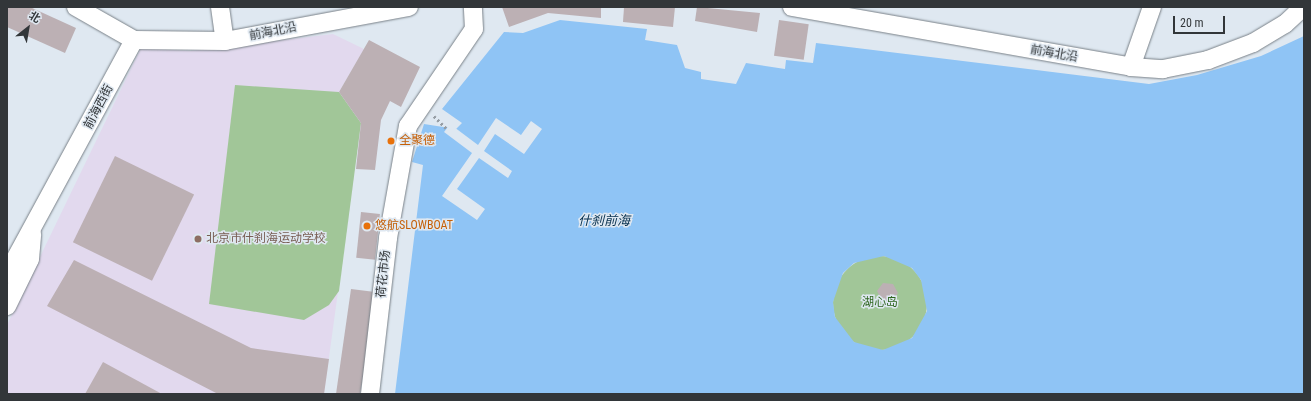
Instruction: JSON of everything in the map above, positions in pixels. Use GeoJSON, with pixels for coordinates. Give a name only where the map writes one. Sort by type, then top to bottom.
{"type":"FeatureCollection","features":[{"type":"Feature","properties":{"kind":"street"},"geometry":{"type":"LineString","coordinates":[[76,7],[134,40]]}},
{"type":"Feature","properties":{"kind":"street"},"geometry":{"type":"LineString","coordinates":[[220,7],[225,41]]}},
{"type":"Feature","properties":{"kind":"street","name":"前海北沿"},"geometry":{"type":"LineString","coordinates":[[134,40],[225,41],[410,7]]}},
{"type":"Feature","properties":{"kind":"street","name":"荷花市场"},"geometry":{"type":"LineString","coordinates":[[370,394],[388,238],[408,126],[474,29],[473,7]]}},
{"type":"Feature","properties":{"kind":"street","name":"前海北沿"},"geometry":{"type":"LineString","coordinates":[[792,7],[1131,67],[1163,69],[1208,60],[1253,43],[1285,24],[1303,7]]}},
{"type":"Feature","properties":{"kind":"street"},"geometry":{"type":"LineString","coordinates":[[1131,67],[1152,7]]}},
{"type":"Feature","properties":{"kind":"street","name":"前海西街"},"geometry":{"type":"LineString","coordinates":[[7,274],[32,233],[134,40]]}},
{"type":"Feature","properties":{"kind":"street","name":"前海西街"},"geometry":{"type":"LineString","coordinates":[[7,306],[30,259],[32,233]]}},
{"type":"Feature","properties":{"kind":"shaded area","name":"北京市什刹海运动学校"},"geometry":{"type":"Polygon","coordinates":[[[333,34],[364,49],[339,92],[361,123],[324,394],[7,394],[7,325],[141,48],[190,51],[333,34]]]}},
{"type":"Feature","properties":{"kind":"green space"},"geometry":{"type":"Polygon","coordinates":[[[235,85],[339,92],[361,123],[339,291],[329,305],[304,320],[209,304],[235,85]]]}},
{"type":"Feature","properties":{"kind":"green space","name":"湖心岛"},"geometry":{"type":"Polygon","coordinates":[[[880,256],[898,260],[913,270],[923,285],[927,303],[923,321],[913,336],[898,346],[880,350],[862,346],[847,336],[837,321],[833,303],[837,285],[847,270],[862,260],[880,256]]]}},
{"type":"Feature","properties":{"kind":"water","name":"什刹前海"},"geometry":{"type":"Polygon","coordinates":[[[560,20],[647,29],[645,40],[677,45],[685,68],[701,72],[701,79],[736,84],[746,63],[785,69],[786,60],[813,63],[816,43],[1149,84],[1197,75],[1261,56],[1304,36],[1304,394],[395,394],[423,165],[412,162],[424,124],[456,129],[462,123],[442,109],[504,32],[523,33],[560,20]],[[884,256],[854,263],[843,273],[833,302],[835,317],[854,342],[883,350],[912,338],[927,311],[921,280],[912,268],[884,256]]]}},
{"type":"Feature","properties":{"kind":"pier"},"geometry":{"type":"Polygon","coordinates":[[[496,118],[521,135],[531,121],[542,129],[524,154],[495,134],[484,151],[512,171],[508,178],[479,158],[457,189],[485,209],[477,220],[442,196],[472,153],[444,132],[448,127],[454,127],[478,145],[496,118]]]}},
{"type":"Feature","properties":{"kind":"building"},"geometry":{"type":"Polygon","coordinates":[[[7,7],[30,7],[76,28],[65,53],[7,27],[7,7]]]}},
{"type":"Feature","properties":{"kind":"building"},"geometry":{"type":"Polygon","coordinates":[[[502,7],[601,7],[601,18],[548,13],[509,27],[502,7]]]}},
{"type":"Feature","properties":{"kind":"building"},"geometry":{"type":"Polygon","coordinates":[[[624,7],[675,7],[673,27],[623,22],[624,7]]]}},
{"type":"Feature","properties":{"kind":"building"},"geometry":{"type":"Polygon","coordinates":[[[697,7],[760,13],[757,32],[695,21],[697,7]]]}},
{"type":"Feature","properties":{"kind":"building"},"geometry":{"type":"Polygon","coordinates":[[[779,20],[809,24],[804,60],[774,56],[779,20]]]}},
{"type":"Feature","properties":{"kind":"building"},"geometry":{"type":"Polygon","coordinates":[[[369,40],[420,67],[401,107],[390,101],[381,120],[375,170],[356,169],[361,123],[339,92],[369,40]]]}},
{"type":"Feature","properties":{"kind":"building"},"geometry":{"type":"Polygon","coordinates":[[[115,156],[194,195],[152,281],[73,242],[115,156]]]}},
{"type":"Feature","properties":{"kind":"building"},"geometry":{"type":"Polygon","coordinates":[[[361,212],[380,214],[375,260],[356,258],[361,212]]]}},
{"type":"Feature","properties":{"kind":"building"},"geometry":{"type":"Polygon","coordinates":[[[74,260],[251,348],[329,359],[324,394],[218,394],[47,306],[74,260]]]}},
{"type":"Feature","properties":{"kind":"building"},"geometry":{"type":"Polygon","coordinates":[[[883,283],[893,284],[898,293],[892,301],[882,300],[877,291],[883,283]]]}},
{"type":"Feature","properties":{"kind":"building"},"geometry":{"type":"Polygon","coordinates":[[[351,289],[375,292],[368,348],[360,394],[336,394],[351,289]]]}},
{"type":"Feature","properties":{"kind":"building"},"geometry":{"type":"Polygon","coordinates":[[[103,362],[162,394],[85,394],[103,362]]]}},
{"type":"Feature","properties":{"kind":"place","name":"全聚德"},"geometry":{"type":"Point","coordinates":[391,141]}},
{"type":"Feature","properties":{"kind":"place","name":"悠航SLOWBOAT"},"geometry":{"type":"Point","coordinates":[367,226]}},
{"type":"Feature","properties":{"kind":"place","name":"北京市什刹海运动学校"},"geometry":{"type":"Point","coordinates":[198,239]}}]}
